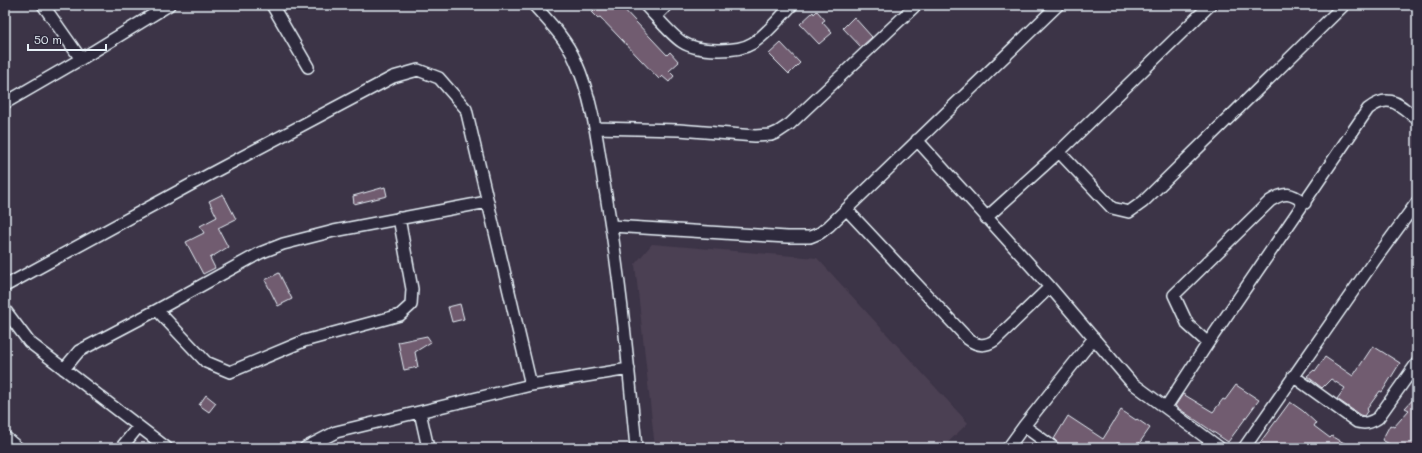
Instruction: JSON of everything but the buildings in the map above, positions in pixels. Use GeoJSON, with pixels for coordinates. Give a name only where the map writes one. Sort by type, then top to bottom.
{"type":"FeatureCollection","features":[{"type":"Feature","properties":{"kind":"street"},"geometry":{"type":"LineString","coordinates":[[43,5],[81,59]]}},
{"type":"Feature","properties":{"kind":"street"},"geometry":{"type":"LineString","coordinates":[[5,102],[81,59],[169,5]]}},
{"type":"Feature","properties":{"kind":"street"},"geometry":{"type":"LineString","coordinates":[[272,5],[308,67]]}},
{"type":"Feature","properties":{"kind":"street"},"geometry":{"type":"LineString","coordinates":[[534,5],[561,37],[575,59],[584,85],[595,128],[612,226],[629,369],[636,448]]}},
{"type":"Feature","properties":{"kind":"street"},"geometry":{"type":"LineString","coordinates":[[645,5],[679,40],[688,46],[722,50],[732,50],[747,46],[756,41],[792,5]]}},
{"type":"Feature","properties":{"kind":"street"},"geometry":{"type":"LineString","coordinates":[[656,16],[667,5]]}},
{"type":"Feature","properties":{"kind":"street"},"geometry":{"type":"LineString","coordinates":[[595,128],[679,130],[755,136],[771,135],[790,124],[916,5]]}},
{"type":"Feature","properties":{"kind":"street"},"geometry":{"type":"LineString","coordinates":[[612,226],[800,238],[810,237],[820,233],[847,210],[917,140],[1058,5]]}},
{"type":"Feature","properties":{"kind":"street"},"geometry":{"type":"LineString","coordinates":[[986,218],[1059,152],[1210,5]]}},
{"type":"Feature","properties":{"kind":"street"},"geometry":{"type":"LineString","coordinates":[[1059,152],[1112,208],[1129,212],[1143,202],[1344,5]]}},
{"type":"Feature","properties":{"kind":"street"},"geometry":{"type":"LineString","coordinates":[[5,286],[212,173],[393,77],[418,70],[439,78],[466,109],[531,385]]}},
{"type":"Feature","properties":{"kind":"street"},"geometry":{"type":"LineString","coordinates":[[1166,408],[1208,343],[1368,109],[1377,102],[1387,100],[1397,103],[1417,119]]}},
{"type":"Feature","properties":{"kind":"street"},"geometry":{"type":"LineString","coordinates":[[917,140],[1050,287],[1116,366],[1128,378],[1166,408],[1220,448]]}},
{"type":"Feature","properties":{"kind":"street"},"geometry":{"type":"LineString","coordinates":[[1208,343],[1188,325],[1174,296],[1270,201],[1278,196],[1286,194],[1294,195],[1305,203]]}},
{"type":"Feature","properties":{"kind":"street"},"geometry":{"type":"LineString","coordinates":[[64,369],[79,352],[260,253],[272,248],[334,231],[487,202]]}},
{"type":"Feature","properties":{"kind":"street"},"geometry":{"type":"LineString","coordinates":[[1244,448],[1293,376],[1417,202]]}},
{"type":"Feature","properties":{"kind":"street"},"geometry":{"type":"LineString","coordinates":[[847,210],[974,344],[988,344],[995,340],[1050,287]]}},
{"type":"Feature","properties":{"kind":"street"},"geometry":{"type":"LineString","coordinates":[[157,310],[206,362],[230,372],[304,341],[400,315],[411,305],[412,289],[399,218]]}},
{"type":"Feature","properties":{"kind":"street"},"geometry":{"type":"LineString","coordinates":[[5,310],[29,342],[167,448]]}},
{"type":"Feature","properties":{"kind":"street"},"geometry":{"type":"LineString","coordinates":[[1008,448],[1094,338]]}},
{"type":"Feature","properties":{"kind":"street"},"geometry":{"type":"LineString","coordinates":[[1293,376],[1357,422],[1364,424],[1378,418],[1417,363]]}},
{"type":"Feature","properties":{"kind":"street"},"geometry":{"type":"LineString","coordinates":[[306,448],[336,432],[531,385],[629,369]]}},
{"type":"Feature","properties":{"kind":"street"},"geometry":{"type":"LineString","coordinates":[[420,412],[428,448]]}},
{"type":"Feature","properties":{"kind":"street"},"geometry":{"type":"LineString","coordinates":[[1024,426],[1054,448]]}},
{"type":"Feature","properties":{"kind":"street"},"geometry":{"type":"LineString","coordinates":[[121,448],[138,427]]}},
{"type":"Feature","properties":{"kind":"street"},"geometry":{"type":"LineString","coordinates":[[5,438],[18,448]]}},
{"type":"Feature","properties":{"kind":"shaded area"},"geometry":{"type":"Polygon","coordinates":[[[652,244],[817,258],[968,423],[942,448],[655,448],[635,264],[652,244]]]}}]}
